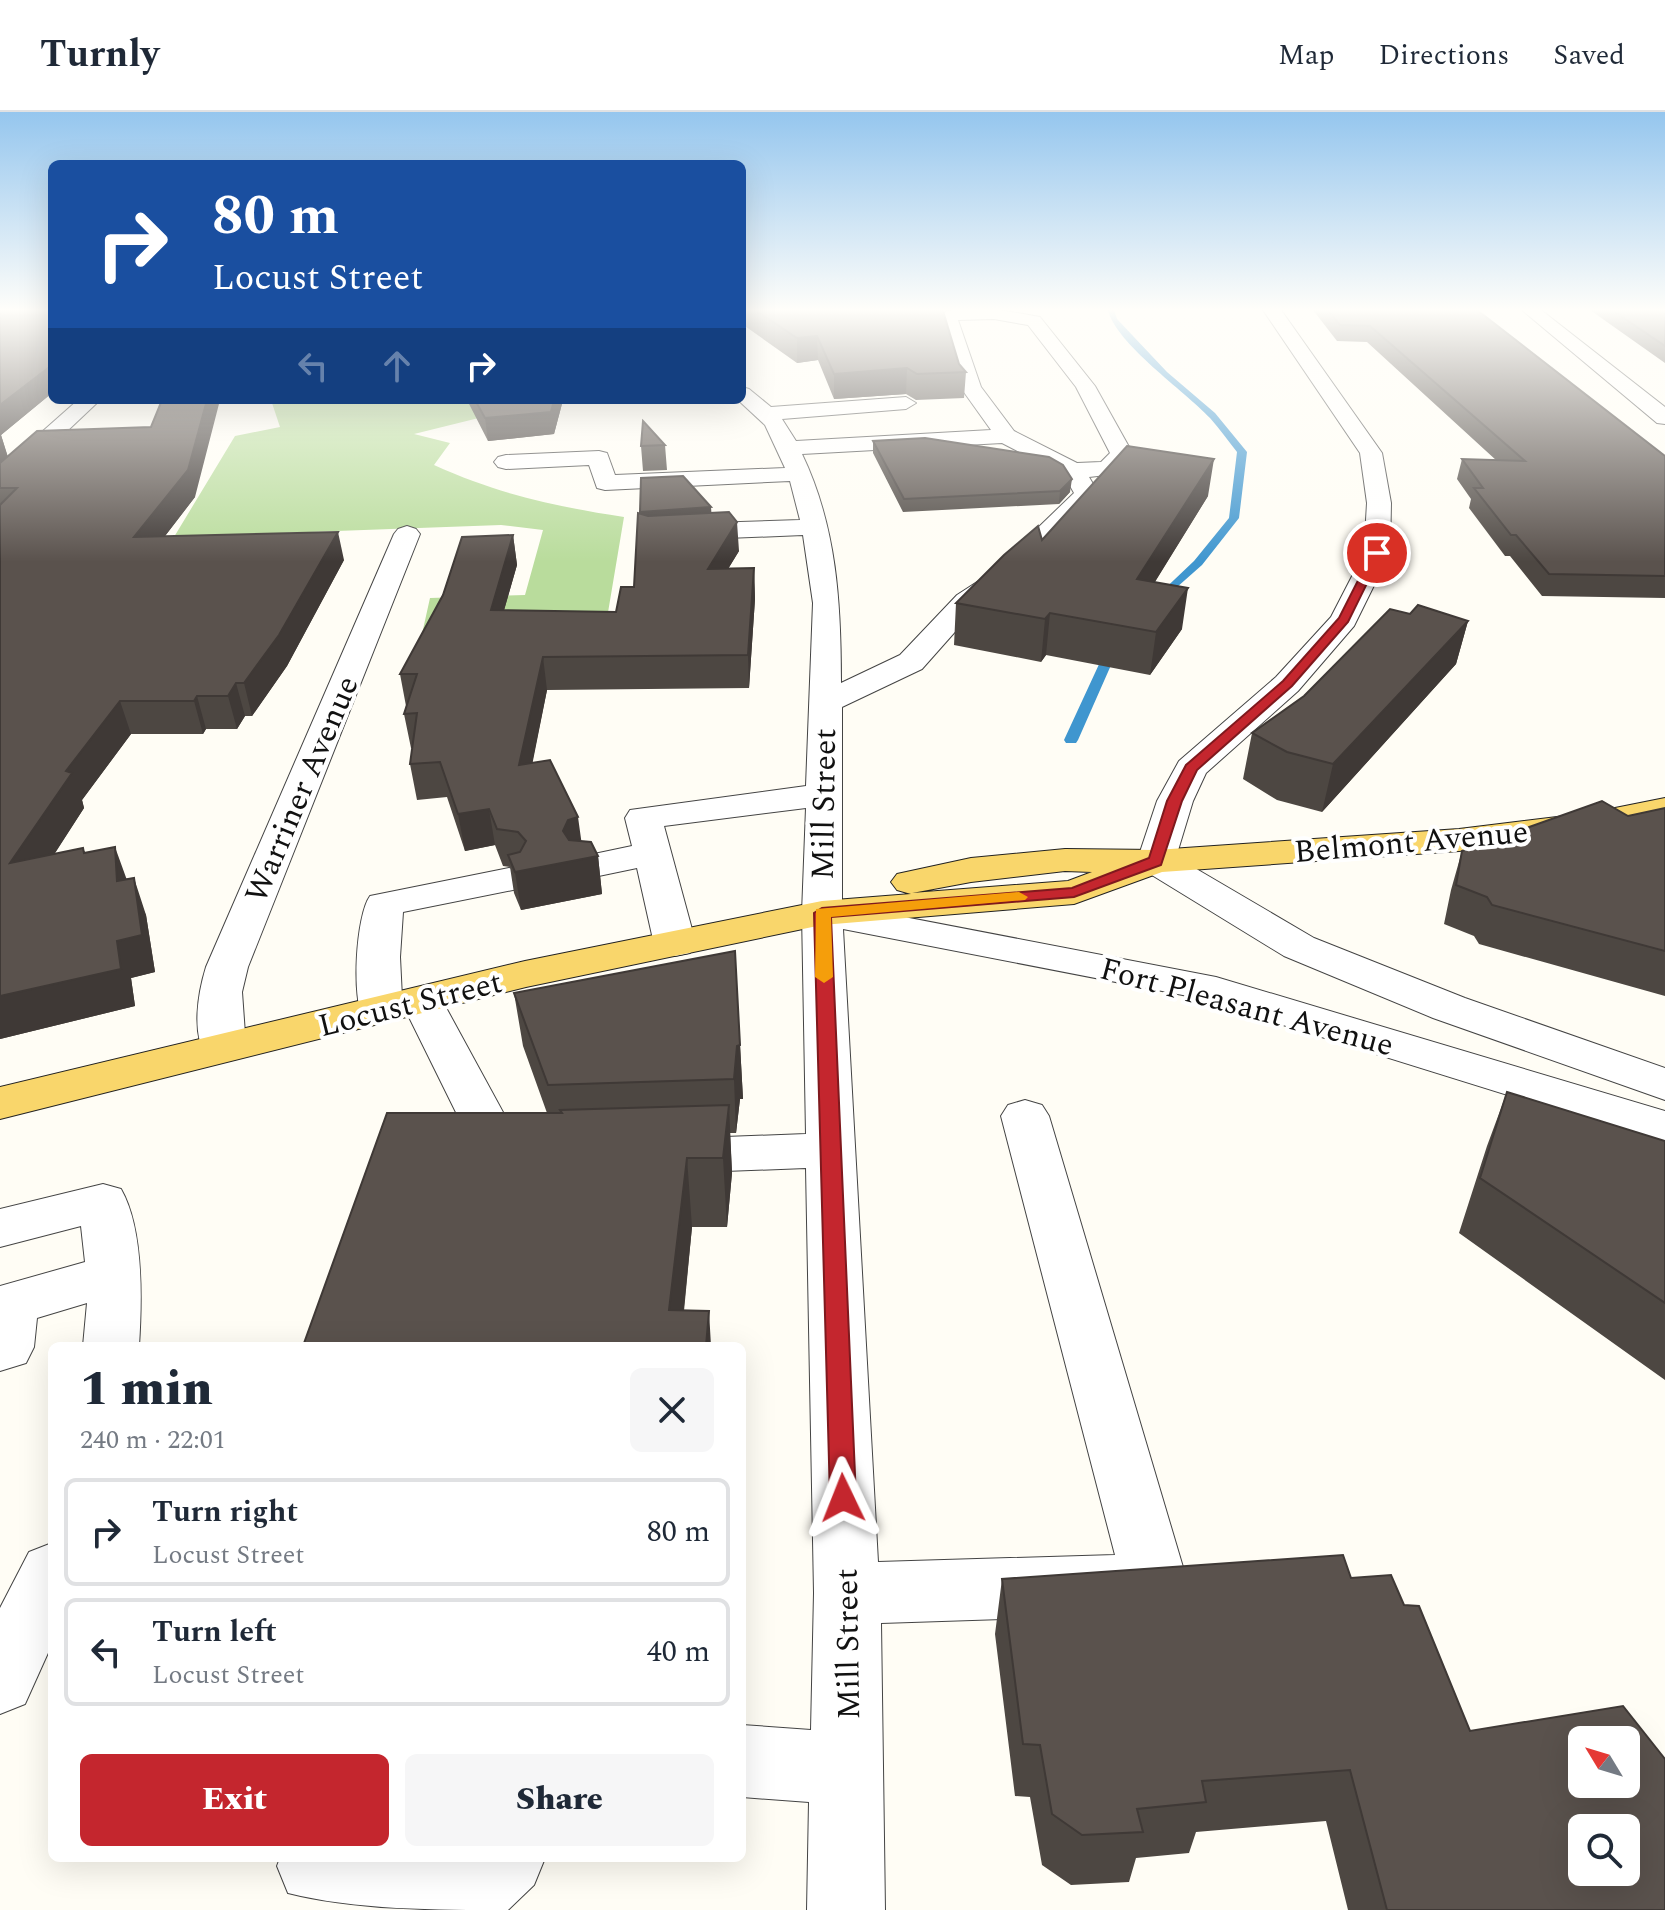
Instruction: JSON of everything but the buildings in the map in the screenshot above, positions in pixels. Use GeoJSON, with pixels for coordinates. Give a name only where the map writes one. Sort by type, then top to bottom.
{"type":"FeatureCollection","features":[{"type":"Feature","properties":{"kind":"main road","name":"Belmont Avenue"},"geometry":{"type":"LineString","coordinates":[[1156,861],[1459,840],[1590,824],[1665,809]]}},
{"type":"Feature","properties":{"kind":"main road","name":"Locust Street"},"geometry":{"type":"LineString","coordinates":[[0,1103],[401,1005],[822,913],[1074,892],[1156,861]]}},
{"type":"Feature","properties":{"kind":"street"},"geometry":{"type":"LineString","coordinates":[[975,394],[1006,436],[1073,470],[1107,469],[1122,454],[1089,394]]}},
{"type":"Feature","properties":{"kind":"street"},"geometry":{"type":"LineString","coordinates":[[1156,861],[1175,801],[1191,768],[1287,684],[1344,620],[1377,553],[1379,503],[1371,453],[1330,394]]}},
{"type":"Feature","properties":{"kind":"street"},"geometry":{"type":"LineString","coordinates":[[1635,394],[1665,418]]}},
{"type":"Feature","properties":{"kind":"street","name":"Mill Street"},"geometry":{"type":"LineString","coordinates":[[746,397],[774,424],[792,461],[822,554],[827,603],[822,913],[847,1593],[846,1910]]}},
{"type":"Feature","properties":{"kind":"street"},"geometry":{"type":"LineString","coordinates":[[764,414],[906,403]]}},
{"type":"Feature","properties":{"kind":"street"},"geometry":{"type":"LineString","coordinates":[[0,482],[86,404]]}},
{"type":"Feature","properties":{"kind":"street"},"geometry":{"type":"LineString","coordinates":[[506,462],[599,458],[605,483],[1006,436]]}},
{"type":"Feature","properties":{"kind":"street"},"geometry":{"type":"LineString","coordinates":[[825,703],[911,662],[967,601],[1001,579],[1087,494],[1073,470]]}},
{"type":"Feature","properties":{"kind":"street"},"geometry":{"type":"LineString","coordinates":[[650,534],[813,527]]}},
{"type":"Feature","properties":{"kind":"street","name":"Warriner Avenue"},"geometry":{"type":"LineString","coordinates":[[223,1048],[220,992],[227,967],[407,534]]}},
{"type":"Feature","properties":{"kind":"street"},"geometry":{"type":"LineString","coordinates":[[675,944],[643,818],[824,795]]}},
{"type":"Feature","properties":{"kind":"street"},"geometry":{"type":"LineString","coordinates":[[589,865],[653,853]]}},
{"type":"Feature","properties":{"kind":"street","name":"Fort Pleasant Avenue"},"geometry":{"type":"LineString","coordinates":[[1156,861],[1299,947],[1449,1008],[1665,1085]]}},
{"type":"Feature","properties":{"kind":"street"},"geometry":{"type":"LineString","coordinates":[[509,880],[383,917],[379,957],[401,1005],[505,1161],[551,1159]]}},
{"type":"Feature","properties":{"kind":"street","name":"Fort Pleasant Avenue"},"geometry":{"type":"LineString","coordinates":[[822,913],[1201,986],[1665,1128]]}},
{"type":"Feature","properties":{"kind":"street"},"geometry":{"type":"LineString","coordinates":[[847,1593],[1155,1584],[1025,1116]]}},
{"type":"Feature","properties":{"kind":"street"},"geometry":{"type":"LineString","coordinates":[[628,1157],[830,1150]]}},
{"type":"Feature","properties":{"kind":"street"},"geometry":{"type":"LineString","coordinates":[[0,1228],[103,1202],[114,1275],[111,1342]]}},
{"type":"Feature","properties":{"kind":"street"},"geometry":{"type":"LineString","coordinates":[[0,1348],[6,1347],[11,1304],[114,1275]]}},
{"type":"Feature","properties":{"kind":"street"},"geometry":{"type":"LineString","coordinates":[[0,1680],[48,1581]]}},
{"type":"Feature","properties":{"kind":"street"},"geometry":{"type":"LineString","coordinates":[[746,1761],[848,1769]]}},
{"type":"Feature","properties":{"kind":"street"},"geometry":{"type":"LineString","coordinates":[[315,1866],[485,1881],[503,1862]]}},
{"type":"Feature","properties":{"kind":"green space"},"geometry":{"type":"Polygon","coordinates":[[[272,404],[495,404],[511,410],[414,434],[450,443],[434,465],[458,475],[528,498],[624,517],[597,678],[422,634],[430,598],[525,595],[543,530],[501,525],[174,537],[235,436],[280,427],[272,404]]]}},
{"type":"Feature","properties":{"kind":"waterway"},"geometry":{"type":"LineString","coordinates":[[1159,600],[1198,563],[1234,518],[1242,452],[1212,415],[1187,394]]}},
{"type":"Feature","properties":{"kind":"waterway"},"geometry":{"type":"LineString","coordinates":[[1071,740],[1113,647]]}},
{"type":"Feature","properties":{"kind":"slow traffic"},"geometry":{"type":"LineString","coordinates":[[824,977],[822,913],[1019,897]]}},
{"type":"Feature","properties":{"kind":"route"},"geometry":{"type":"LineString","coordinates":[[843,1498],[822,913],[1074,892],[1156,861],[1175,801],[1191,768],[1287,684],[1344,620],[1377,553]]}}]}
